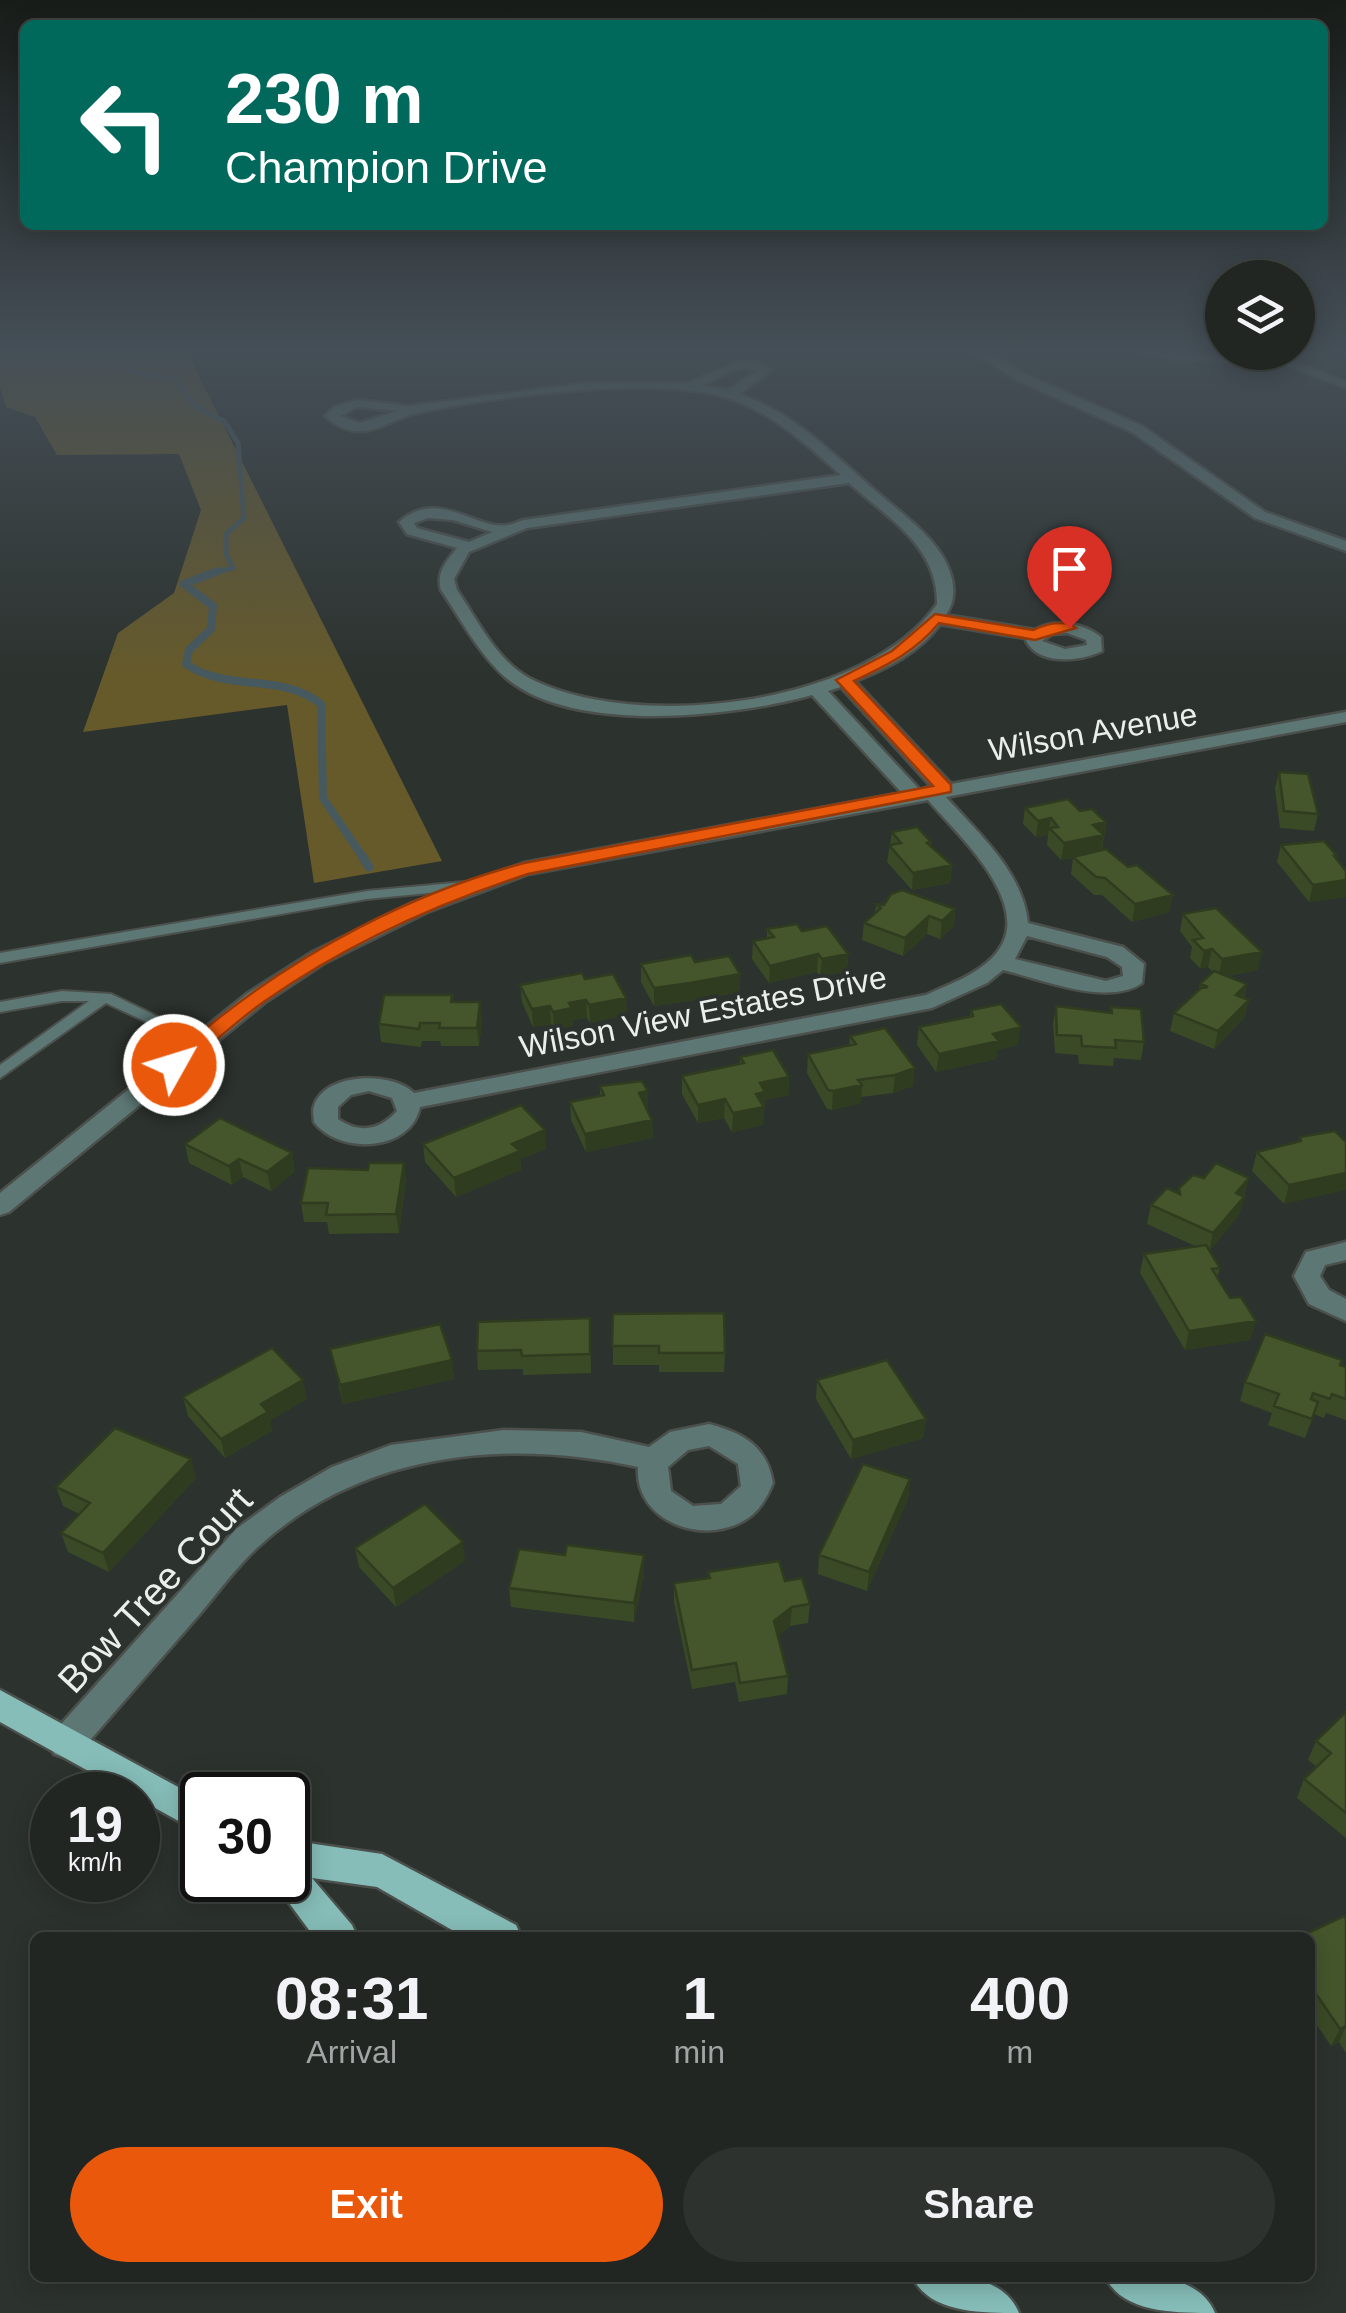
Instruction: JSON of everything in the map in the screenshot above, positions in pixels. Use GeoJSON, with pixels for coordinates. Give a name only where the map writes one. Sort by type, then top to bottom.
{"type":"FeatureCollection","features":[{"type":"Feature","properties":{"kind":"main road"},"geometry":{"type":"LineString","coordinates":[[0,1704],[180,1806]]}},
{"type":"Feature","properties":{"kind":"main road"},"geometry":{"type":"LineString","coordinates":[[310,1861],[382,1872],[492,1932]]}},
{"type":"Feature","properties":{"kind":"main road"},"geometry":{"type":"LineString","coordinates":[[309,1902],[334,1932]]}},
{"type":"Feature","properties":{"kind":"main road"},"geometry":{"type":"LineString","coordinates":[[941,2282],[997,2313]]}},
{"type":"Feature","properties":{"kind":"main road"},"geometry":{"type":"LineString","coordinates":[[1134,2282],[1192,2313]]}},
{"type":"Feature","properties":{"kind":"street"},"geometry":{"type":"LineString","coordinates":[[829,460],[851,478],[922,539],[941,566],[946,592],[945,604],[906,648],[844,680],[747,703],[675,712],[603,707],[518,679],[449,590],[446,579],[450,567],[468,546],[502,530],[552,519],[851,478]]}},
{"type":"Feature","properties":{"kind":"street"},"geometry":{"type":"LineString","coordinates":[[1183,460],[1260,515],[1346,546]]}},
{"type":"Feature","properties":{"kind":"street"},"geometry":{"type":"LineString","coordinates":[[468,546],[412,531],[406,522],[425,514],[443,514],[502,530]]}},
{"type":"Feature","properties":{"kind":"street"},"geometry":{"type":"LineString","coordinates":[[935,618],[1035,635]]}},
{"type":"Feature","properties":{"kind":"street"},"geometry":{"type":"LineString","coordinates":[[844,680],[930,792],[1007,880],[1019,903],[1019,927],[1115,952],[1132,964],[1134,978],[1122,986],[1106,988],[999,962]]}},
{"type":"Feature","properties":{"kind":"street"},"geometry":{"type":"LineString","coordinates":[[816,689],[930,792]]}},
{"type":"Feature","properties":{"kind":"street","name":"Wilson Avenue"},"geometry":{"type":"LineString","coordinates":[[0,1206],[257,997],[326,954],[388,922],[475,885],[524,869],[1346,718]]}},
{"type":"Feature","properties":{"kind":"street","name":"Wilson View Estates Drive"},"geometry":{"type":"LineString","coordinates":[[408,1102],[932,1001],[968,987],[999,962],[1012,946],[1019,927]]}},
{"type":"Feature","properties":{"kind":"street"},"geometry":{"type":"LineString","coordinates":[[1346,1251],[1315,1258],[1307,1276],[1319,1297],[1346,1312]]}},
{"type":"Feature","properties":{"kind":"street","name":"Bow Tree Court"},"geometry":{"type":"LineString","coordinates":[[66,1743],[247,1538],[291,1505],[343,1474],[391,1456],[504,1440],[581,1443],[654,1460]]}},
{"type":"Feature","properties":{"kind":"lane"},"geometry":{"type":"LineString","coordinates":[[0,958],[367,894],[475,885]]}},
{"type":"Feature","properties":{"kind":"lane"},"geometry":{"type":"LineString","coordinates":[[0,1007],[62,996],[105,997],[202,1042]]}},
{"type":"Feature","properties":{"kind":"lane"},"geometry":{"type":"LineString","coordinates":[[0,1073],[105,997]]}},
{"type":"Feature","properties":{"kind":"shaded area"},"geometry":{"type":"Polygon","coordinates":[[[181,460],[241,460],[442,861],[314,883],[287,705],[83,732],[118,633],[174,593],[201,510],[181,460]]]}},
{"type":"Feature","properties":{"kind":"building"},"geometry":{"type":"Polygon","coordinates":[[[1279,772],[1308,774],[1318,814],[1284,811],[1279,772]]]}},
{"type":"Feature","properties":{"kind":"building"},"geometry":{"type":"Polygon","coordinates":[[[1068,799],[1080,811],[1092,809],[1106,822],[1093,825],[1104,835],[1064,843],[1049,828],[1058,827],[1051,818],[1038,821],[1025,808],[1068,799]]]}},
{"type":"Feature","properties":{"kind":"building"},"geometry":{"type":"Polygon","coordinates":[[[917,827],[931,842],[927,843],[952,865],[913,873],[889,845],[901,843],[892,832],[917,827]]]}},
{"type":"Feature","properties":{"kind":"building"},"geometry":{"type":"Polygon","coordinates":[[[1324,841],[1346,871],[1346,880],[1313,885],[1281,845],[1324,841]]]}},
{"type":"Feature","properties":{"kind":"building"},"geometry":{"type":"Polygon","coordinates":[[[1106,849],[1128,867],[1137,865],[1173,895],[1135,904],[1073,857],[1106,849]]]}},
{"type":"Feature","properties":{"kind":"building"},"geometry":{"type":"Polygon","coordinates":[[[902,890],[955,909],[942,921],[929,916],[905,938],[864,923],[881,908],[876,904],[884,905],[891,894],[902,890]]]}},
{"type":"Feature","properties":{"kind":"building"},"geometry":{"type":"Polygon","coordinates":[[[1216,908],[1262,952],[1222,959],[1212,949],[1204,951],[1193,940],[1203,938],[1183,914],[1216,908]]]}},
{"type":"Feature","properties":{"kind":"building"},"geometry":{"type":"Polygon","coordinates":[[[797,924],[802,931],[827,926],[848,954],[822,959],[818,954],[770,966],[753,941],[774,937],[767,929],[797,924]]]}},
{"type":"Feature","properties":{"kind":"building"},"geometry":{"type":"Polygon","coordinates":[[[691,955],[695,962],[729,956],[740,974],[654,988],[641,964],[691,955]]]}},
{"type":"Feature","properties":{"kind":"building"},"geometry":{"type":"Polygon","coordinates":[[[1214,971],[1247,984],[1236,995],[1249,1000],[1218,1031],[1174,1013],[1201,988],[1208,987],[1200,984],[1214,971]]]}},
{"type":"Feature","properties":{"kind":"building"},"geometry":{"type":"Polygon","coordinates":[[[582,973],[585,979],[613,974],[626,998],[589,1005],[586,1000],[569,1003],[572,1008],[553,1012],[550,1006],[532,1009],[520,985],[582,973]]]}},
{"type":"Feature","properties":{"kind":"building"},"geometry":{"type":"Polygon","coordinates":[[[384,995],[452,995],[451,1002],[480,1002],[477,1028],[439,1028],[440,1023],[420,1023],[419,1029],[379,1024],[384,995]]]}},
{"type":"Feature","properties":{"kind":"building"},"geometry":{"type":"Polygon","coordinates":[[[1001,1004],[1021,1027],[993,1034],[999,1041],[939,1054],[919,1027],[973,1016],[971,1010],[1001,1004]]]}},
{"type":"Feature","properties":{"kind":"building"},"geometry":{"type":"Polygon","coordinates":[[[1056,1006],[1112,1013],[1111,1007],[1141,1009],[1144,1042],[1115,1040],[1116,1048],[1082,1046],[1081,1036],[1057,1035],[1056,1006]]]}},
{"type":"Feature","properties":{"kind":"building"},"geometry":{"type":"Polygon","coordinates":[[[885,1028],[915,1068],[858,1080],[862,1085],[828,1090],[808,1054],[856,1044],[850,1036],[885,1028]]]}},
{"type":"Feature","properties":{"kind":"building"},"geometry":{"type":"Polygon","coordinates":[[[773,1050],[789,1077],[760,1083],[765,1092],[756,1094],[764,1107],[733,1113],[725,1099],[698,1105],[682,1076],[744,1063],[740,1057],[773,1050]]]}},
{"type":"Feature","properties":{"kind":"building"},"geometry":{"type":"Polygon","coordinates":[[[642,1081],[648,1091],[639,1093],[652,1120],[585,1134],[570,1102],[604,1095],[600,1086],[642,1081]]]}},
{"type":"Feature","properties":{"kind":"building"},"geometry":{"type":"Polygon","coordinates":[[[521,1105],[545,1130],[512,1144],[520,1151],[454,1178],[423,1144],[521,1105]]]}},
{"type":"Feature","properties":{"kind":"building"},"geometry":{"type":"Polygon","coordinates":[[[220,1118],[292,1153],[267,1172],[239,1159],[229,1166],[185,1144],[220,1118]]]}},
{"type":"Feature","properties":{"kind":"building"},"geometry":{"type":"Polygon","coordinates":[[[1335,1131],[1346,1142],[1346,1173],[1289,1185],[1257,1152],[1301,1141],[1300,1137],[1335,1131]]]}},
{"type":"Feature","properties":{"kind":"building"},"geometry":{"type":"Polygon","coordinates":[[[369,1163],[404,1163],[396,1214],[326,1215],[328,1203],[301,1203],[308,1168],[368,1170],[369,1163]]]}},
{"type":"Feature","properties":{"kind":"building"},"geometry":{"type":"Polygon","coordinates":[[[1216,1163],[1249,1178],[1236,1193],[1244,1197],[1213,1233],[1151,1205],[1167,1188],[1180,1194],[1179,1188],[1193,1175],[1204,1178],[1216,1163]]]}},
{"type":"Feature","properties":{"kind":"building"},"geometry":{"type":"Polygon","coordinates":[[[1206,1245],[1220,1268],[1212,1269],[1230,1298],[1241,1297],[1256,1321],[1189,1331],[1144,1254],[1206,1245]]]}},
{"type":"Feature","properties":{"kind":"building"},"geometry":{"type":"Polygon","coordinates":[[[724,1313],[725,1353],[659,1353],[659,1346],[612,1346],[613,1314],[724,1313]]]}},
{"type":"Feature","properties":{"kind":"building"},"geometry":{"type":"Polygon","coordinates":[[[590,1318],[590,1354],[522,1356],[521,1350],[477,1351],[478,1322],[590,1318]]]}},
{"type":"Feature","properties":{"kind":"building"},"geometry":{"type":"Polygon","coordinates":[[[440,1324],[452,1360],[340,1385],[330,1349],[440,1324]]]}},
{"type":"Feature","properties":{"kind":"building"},"geometry":{"type":"Polygon","coordinates":[[[1265,1334],[1342,1360],[1340,1365],[1346,1367],[1346,1399],[1313,1393],[1311,1399],[1318,1402],[1312,1419],[1274,1406],[1279,1394],[1245,1382],[1265,1334]]]}},
{"type":"Feature","properties":{"kind":"building"},"geometry":{"type":"Polygon","coordinates":[[[272,1348],[303,1380],[261,1404],[268,1412],[221,1439],[183,1397],[272,1348]]]}},
{"type":"Feature","properties":{"kind":"building"},"geometry":{"type":"Polygon","coordinates":[[[887,1360],[926,1419],[853,1440],[817,1380],[887,1360]]]}},
{"type":"Feature","properties":{"kind":"building"},"geometry":{"type":"Polygon","coordinates":[[[115,1428],[191,1459],[103,1553],[61,1533],[90,1503],[56,1487],[115,1428]]]}},
{"type":"Feature","properties":{"kind":"building"},"geometry":{"type":"Polygon","coordinates":[[[863,1464],[910,1479],[869,1572],[819,1555],[863,1464]]]}},
{"type":"Feature","properties":{"kind":"building"},"geometry":{"type":"Polygon","coordinates":[[[425,1504],[463,1542],[393,1588],[355,1548],[425,1504]]]}},
{"type":"Feature","properties":{"kind":"building"},"geometry":{"type":"Polygon","coordinates":[[[567,1545],[644,1555],[634,1603],[509,1588],[519,1549],[565,1555],[567,1545]]]}},
{"type":"Feature","properties":{"kind":"building"},"geometry":{"type":"Polygon","coordinates":[[[779,1561],[785,1581],[802,1578],[810,1604],[792,1607],[774,1621],[788,1676],[740,1683],[736,1663],[692,1670],[674,1583],[710,1578],[708,1572],[779,1561]]]}},
{"type":"Feature","properties":{"kind":"building"},"geometry":{"type":"Polygon","coordinates":[[[1346,1712],[1346,1813],[1304,1779],[1331,1753],[1316,1741],[1346,1712]]]}},
{"type":"Feature","properties":{"kind":"building"},"geometry":{"type":"Polygon","coordinates":[[[1344,1916],[1346,1919],[1346,2026],[1340,2029],[1315,1992],[1315,1932],[1310,1932],[1344,1916]]]}},
{"type":"Feature","properties":{"kind":"waterway"},"geometry":{"type":"LineString","coordinates":[[215,572],[233,568],[226,554],[226,534],[244,518],[239,460]]}},
{"type":"Feature","properties":{"kind":"waterway"},"geometry":{"type":"LineString","coordinates":[[207,574],[215,572]]}},
{"type":"Feature","properties":{"kind":"waterway"},"geometry":{"type":"LineString","coordinates":[[215,572],[184,584],[213,606],[211,629],[189,650],[186,664],[219,678],[289,688],[321,704],[323,798],[362,856]]}},
{"type":"Feature","properties":{"kind":"waterway"},"geometry":{"type":"LineString","coordinates":[[362,856],[369,867]]}},
{"type":"Feature","properties":{"kind":"route"},"geometry":{"type":"LineString","coordinates":[[174,1065],[257,997],[326,954],[475,885],[524,869],[945,788],[844,680],[916,642],[935,618],[1035,635],[1048,629],[1069,628]]}}]}
